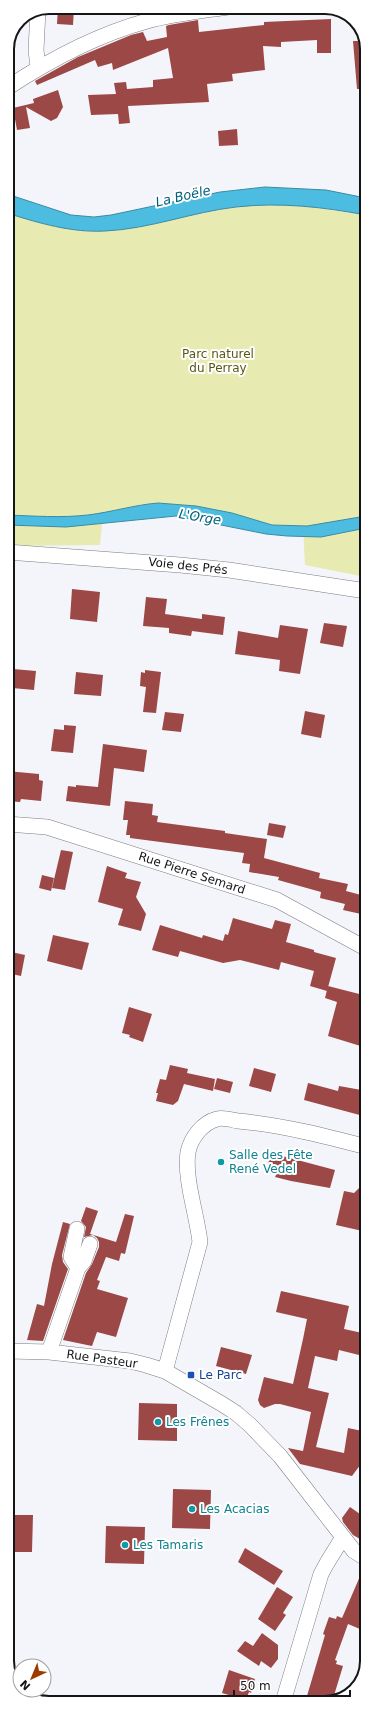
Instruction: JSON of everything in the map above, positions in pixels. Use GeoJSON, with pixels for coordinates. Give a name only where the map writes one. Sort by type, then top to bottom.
{"type":"FeatureCollection","features":[{"type":"Feature","properties":{"kind":"street"},"geometry":{"type":"LineString","coordinates":[[14,83],[38,67],[84,44],[147,21],[188,14]]}},
{"type":"Feature","properties":{"kind":"street"},"geometry":{"type":"LineString","coordinates":[[38,16],[36,50],[38,67]]}},
{"type":"Feature","properties":{"kind":"street","name":"Voie des Prés"},"geometry":{"type":"LineString","coordinates":[[14,553],[229,570],[360,590]]}},
{"type":"Feature","properties":{"kind":"street","name":"Rue Pierre Semard"},"geometry":{"type":"LineString","coordinates":[[14,825],[47,827],[277,900],[360,945]]}},
{"type":"Feature","properties":{"kind":"street"},"geometry":{"type":"LineString","coordinates":[[165,1372],[200,1242],[198,1223],[187,1170],[188,1153],[191,1141],[200,1129],[217,1119],[256,1122],[326,1136],[360,1145]]}},
{"type":"Feature","properties":{"kind":"street"},"geometry":{"type":"LineString","coordinates":[[77,1229],[71,1256],[78,1268]]}},
{"type":"Feature","properties":{"kind":"street"},"geometry":{"type":"LineString","coordinates":[[49,1352],[78,1268],[84,1261],[90,1244]]}},
{"type":"Feature","properties":{"kind":"street","name":"Rue Pasteur"},"geometry":{"type":"LineString","coordinates":[[14,1351],[49,1352],[130,1361],[165,1372],[231,1410],[250,1425],[280,1456],[354,1551],[360,1555]]}},
{"type":"Feature","properties":{"kind":"street"},"geometry":{"type":"LineString","coordinates":[[285,1696],[321,1574],[343,1537]]}},
{"type":"Feature","properties":{"kind":"green space","name":"Parc naturel du Perray"},"geometry":{"type":"Polygon","coordinates":[[[260,205],[299,205],[360,214],[360,576],[305,565],[303,526],[272,525],[217,510],[179,504],[103,513],[100,545],[14,546],[14,215],[76,230],[96,232],[132,228],[227,208],[260,205]]]}},
{"type":"Feature","properties":{"kind":"water"},"geometry":{"type":"Polygon","coordinates":[[[265,187],[326,190],[360,197],[360,214],[285,205],[236,207],[220,209],[155,224],[122,230],[105,231],[68,229],[14,215],[14,196],[71,215],[94,217],[111,215],[220,192],[265,187]]]}},
{"type":"Feature","properties":{"kind":"water","name":"L'Orge"},"geometry":{"type":"Polygon","coordinates":[[[158,503],[196,506],[232,513],[272,525],[307,526],[360,517],[360,529],[321,537],[287,536],[266,534],[176,516],[66,527],[14,525],[14,515],[78,516],[97,514],[140,505],[158,503]]]}},
{"type":"Feature","properties":{"kind":"building"},"geometry":{"type":"Polygon","coordinates":[[[58,14],[74,14],[73,25],[57,24],[58,14]]]}},
{"type":"Feature","properties":{"kind":"building"},"geometry":{"type":"Polygon","coordinates":[[[331,19],[331,53],[317,53],[317,40],[281,42],[281,47],[263,46],[265,70],[232,74],[233,81],[207,84],[209,102],[128,106],[130,123],[119,124],[118,114],[91,115],[88,95],[116,94],[114,83],[126,82],[127,89],[153,87],[153,80],[173,78],[168,48],[113,70],[112,63],[98,67],[95,60],[37,85],[35,81],[78,57],[131,35],[143,32],[147,41],[167,37],[166,26],[169,25],[198,20],[199,32],[264,25],[264,22],[331,19]]]}},
{"type":"Feature","properties":{"kind":"building"},"geometry":{"type":"Polygon","coordinates":[[[353,41],[359,41],[360,49],[360,89],[357,89],[353,41]]]}},
{"type":"Feature","properties":{"kind":"building"},"geometry":{"type":"Polygon","coordinates":[[[58,90],[63,107],[57,118],[51,121],[26,107],[30,128],[17,130],[14,108],[34,103],[33,99],[58,90]]]}},
{"type":"Feature","properties":{"kind":"building"},"geometry":{"type":"Polygon","coordinates":[[[237,129],[238,145],[219,146],[218,131],[237,129]]]}},
{"type":"Feature","properties":{"kind":"building"},"geometry":{"type":"Polygon","coordinates":[[[72,589],[100,592],[97,622],[70,619],[72,589]]]}},
{"type":"Feature","properties":{"kind":"building"},"geometry":{"type":"Polygon","coordinates":[[[146,597],[167,599],[165,614],[202,619],[202,614],[225,617],[223,635],[192,631],[191,636],[169,633],[169,628],[143,626],[146,597]]]}},
{"type":"Feature","properties":{"kind":"building"},"geometry":{"type":"Polygon","coordinates":[[[324,623],[347,626],[343,647],[320,643],[324,623]]]}},
{"type":"Feature","properties":{"kind":"building"},"geometry":{"type":"Polygon","coordinates":[[[280,625],[308,629],[300,674],[279,671],[280,660],[235,654],[238,631],[278,638],[280,625]]]}},
{"type":"Feature","properties":{"kind":"building"},"geometry":{"type":"Polygon","coordinates":[[[14,669],[36,671],[34,690],[14,688],[14,669]]]}},
{"type":"Feature","properties":{"kind":"building"},"geometry":{"type":"Polygon","coordinates":[[[145,670],[161,672],[156,713],[143,712],[146,687],[140,686],[141,672],[145,673],[145,670]]]}},
{"type":"Feature","properties":{"kind":"building"},"geometry":{"type":"Polygon","coordinates":[[[76,672],[103,675],[101,696],[74,694],[76,672]]]}},
{"type":"Feature","properties":{"kind":"building"},"geometry":{"type":"Polygon","coordinates":[[[305,711],[325,715],[321,738],[301,734],[305,711]]]}},
{"type":"Feature","properties":{"kind":"building"},"geometry":{"type":"Polygon","coordinates":[[[165,712],[184,714],[181,732],[162,730],[165,712]]]}},
{"type":"Feature","properties":{"kind":"building"},"geometry":{"type":"Polygon","coordinates":[[[64,725],[76,726],[73,753],[51,751],[54,729],[64,730],[64,725]]]}},
{"type":"Feature","properties":{"kind":"building"},"geometry":{"type":"Polygon","coordinates":[[[103,744],[147,750],[144,772],[114,768],[110,806],[66,801],[68,786],[76,787],[76,785],[98,787],[103,744]]]}},
{"type":"Feature","properties":{"kind":"building"},"geometry":{"type":"Polygon","coordinates":[[[14,772],[39,774],[39,780],[43,781],[41,801],[21,799],[20,802],[14,802],[14,772]]]}},
{"type":"Feature","properties":{"kind":"building"},"geometry":{"type":"Polygon","coordinates":[[[125,801],[153,804],[152,815],[158,816],[157,822],[225,831],[225,833],[267,839],[264,858],[320,873],[319,878],[348,884],[346,891],[360,895],[360,914],[343,910],[345,904],[320,898],[321,892],[278,880],[279,877],[249,872],[250,864],[242,863],[244,853],[130,838],[130,835],[126,835],[128,820],[123,820],[125,801]]]}},
{"type":"Feature","properties":{"kind":"building"},"geometry":{"type":"Polygon","coordinates":[[[269,823],[286,826],[283,838],[267,835],[269,823]]]}},
{"type":"Feature","properties":{"kind":"building"},"geometry":{"type":"Polygon","coordinates":[[[61,850],[73,852],[65,890],[52,888],[61,850]]]}},
{"type":"Feature","properties":{"kind":"building"},"geometry":{"type":"Polygon","coordinates":[[[107,866],[127,873],[125,878],[141,882],[136,897],[146,914],[141,931],[118,925],[123,909],[98,902],[107,866]]]}},
{"type":"Feature","properties":{"kind":"building"},"geometry":{"type":"Polygon","coordinates":[[[42,875],[54,878],[51,891],[39,888],[42,875]]]}},
{"type":"Feature","properties":{"kind":"building"},"geometry":{"type":"Polygon","coordinates":[[[233,918],[272,929],[275,920],[291,924],[286,942],[336,958],[327,991],[310,986],[314,971],[281,962],[279,970],[240,960],[223,963],[180,951],[178,957],[152,950],[160,925],[202,938],[203,935],[223,941],[225,934],[228,935],[233,918]]]}},
{"type":"Feature","properties":{"kind":"building"},"geometry":{"type":"Polygon","coordinates":[[[53,935],[89,943],[82,970],[47,961],[53,935]]]}},
{"type":"Feature","properties":{"kind":"building"},"geometry":{"type":"Polygon","coordinates":[[[14,953],[25,955],[21,976],[14,974],[14,953]]]}},
{"type":"Feature","properties":{"kind":"building"},"geometry":{"type":"Polygon","coordinates":[[[328,986],[360,994],[360,1046],[328,1036],[337,1002],[325,998],[328,986]]]}},
{"type":"Feature","properties":{"kind":"building"},"geometry":{"type":"Polygon","coordinates":[[[129,1007],[152,1014],[143,1042],[129,1037],[130,1035],[122,1033],[129,1007]]]}},
{"type":"Feature","properties":{"kind":"building"},"geometry":{"type":"Polygon","coordinates":[[[170,1065],[188,1069],[187,1073],[215,1079],[213,1091],[184,1084],[178,1101],[173,1105],[156,1101],[158,1093],[156,1093],[160,1079],[166,1080],[170,1065]]]}},
{"type":"Feature","properties":{"kind":"building"},"geometry":{"type":"Polygon","coordinates":[[[254,1068],[276,1074],[271,1092],[249,1086],[254,1068]]]}},
{"type":"Feature","properties":{"kind":"building"},"geometry":{"type":"Polygon","coordinates":[[[217,1078],[233,1082],[230,1093],[214,1089],[217,1078]]]}},
{"type":"Feature","properties":{"kind":"building"},"geometry":{"type":"Polygon","coordinates":[[[308,1083],[338,1091],[339,1086],[360,1090],[360,1115],[304,1100],[308,1083]]]}},
{"type":"Feature","properties":{"kind":"building"},"geometry":{"type":"Polygon","coordinates":[[[271,1153],[335,1170],[330,1188],[275,1177],[276,1175],[266,1172],[271,1153]]]}},
{"type":"Feature","properties":{"kind":"building"},"geometry":{"type":"Polygon","coordinates":[[[360,1187],[360,1230],[336,1225],[344,1191],[354,1193],[360,1187]]]}},
{"type":"Feature","properties":{"kind":"building"},"geometry":{"type":"Polygon","coordinates":[[[86,1207],[98,1211],[90,1234],[116,1242],[125,1214],[134,1216],[125,1254],[121,1253],[119,1261],[106,1257],[97,1280],[100,1281],[97,1289],[128,1298],[116,1337],[97,1332],[92,1346],[63,1340],[86,1273],[92,1264],[99,1247],[97,1238],[93,1235],[84,1237],[86,1227],[81,1221],[86,1207]]]}},
{"type":"Feature","properties":{"kind":"building"},"geometry":{"type":"Polygon","coordinates":[[[63,1222],[70,1224],[62,1255],[63,1262],[68,1269],[43,1341],[27,1340],[37,1304],[44,1306],[52,1264],[63,1222]]]}},
{"type":"Feature","properties":{"kind":"building"},"geometry":{"type":"Polygon","coordinates":[[[281,1291],[349,1306],[344,1329],[360,1332],[360,1355],[339,1350],[337,1361],[315,1356],[308,1388],[329,1393],[316,1447],[344,1453],[348,1428],[360,1431],[360,1465],[352,1476],[300,1464],[288,1448],[303,1451],[311,1412],[280,1404],[275,1404],[264,1408],[260,1405],[258,1400],[264,1377],[293,1384],[307,1319],[276,1312],[281,1291]]]}},
{"type":"Feature","properties":{"kind":"building"},"geometry":{"type":"Polygon","coordinates":[[[221,1347],[252,1355],[246,1374],[216,1366],[221,1347]]]}},
{"type":"Feature","properties":{"kind":"building","name":"Les Frênes"},"geometry":{"type":"Polygon","coordinates":[[[139,1403],[177,1404],[177,1441],[138,1440],[139,1403]]]}},
{"type":"Feature","properties":{"kind":"building","name":"Les Acacias"},"geometry":{"type":"Polygon","coordinates":[[[173,1489],[211,1490],[210,1529],[172,1528],[173,1489]]]}},
{"type":"Feature","properties":{"kind":"building"},"geometry":{"type":"Polygon","coordinates":[[[350,1507],[360,1514],[360,1539],[353,1535],[343,1522],[342,1518],[350,1507]]]}},
{"type":"Feature","properties":{"kind":"building"},"geometry":{"type":"Polygon","coordinates":[[[14,1515],[33,1515],[32,1552],[14,1552],[14,1515]]]}},
{"type":"Feature","properties":{"kind":"building","name":"Les Tamaris"},"geometry":{"type":"Polygon","coordinates":[[[106,1526],[145,1527],[144,1564],[105,1563],[106,1526]]]}},
{"type":"Feature","properties":{"kind":"building"},"geometry":{"type":"Polygon","coordinates":[[[245,1548],[283,1571],[274,1585],[238,1562],[245,1548]]]}},
{"type":"Feature","properties":{"kind":"building"},"geometry":{"type":"Polygon","coordinates":[[[360,1576],[360,1629],[348,1624],[335,1660],[337,1661],[336,1664],[343,1666],[334,1694],[307,1696],[325,1635],[323,1634],[329,1617],[336,1619],[337,1616],[342,1618],[360,1576]]]}},
{"type":"Feature","properties":{"kind":"building"},"geometry":{"type":"Polygon","coordinates":[[[277,1587],[293,1597],[283,1613],[286,1615],[275,1631],[258,1619],[277,1587]]]}},
{"type":"Feature","properties":{"kind":"building"},"geometry":{"type":"Polygon","coordinates":[[[262,1633],[278,1645],[278,1659],[271,1668],[261,1661],[259,1666],[237,1651],[245,1641],[253,1646],[262,1633]]]}},
{"type":"Feature","properties":{"kind":"building"},"geometry":{"type":"Polygon","coordinates":[[[229,1670],[255,1679],[251,1693],[249,1692],[248,1696],[232,1696],[222,1693],[229,1670]]]}},
{"type":"Feature","properties":{"kind":"place","name":"Salle des Fête René Vedel"},"geometry":{"type":"Point","coordinates":[221,1162]}},
{"type":"Feature","properties":{"kind":"place","name":"Le Parc"},"geometry":{"type":"Point","coordinates":[191,1375]}},
{"type":"Feature","properties":{"kind":"place","name":"Les Frênes"},"geometry":{"type":"Point","coordinates":[158,1422]}},
{"type":"Feature","properties":{"kind":"place","name":"Les Acacias"},"geometry":{"type":"Point","coordinates":[192,1509]}},
{"type":"Feature","properties":{"kind":"place","name":"Les Tamaris"},"geometry":{"type":"Point","coordinates":[125,1545]}},
{"type":"Feature","properties":{"kind":"water label","name":"La Boële"},"geometry":{"type":"Point","coordinates":[183,196]}}]}
